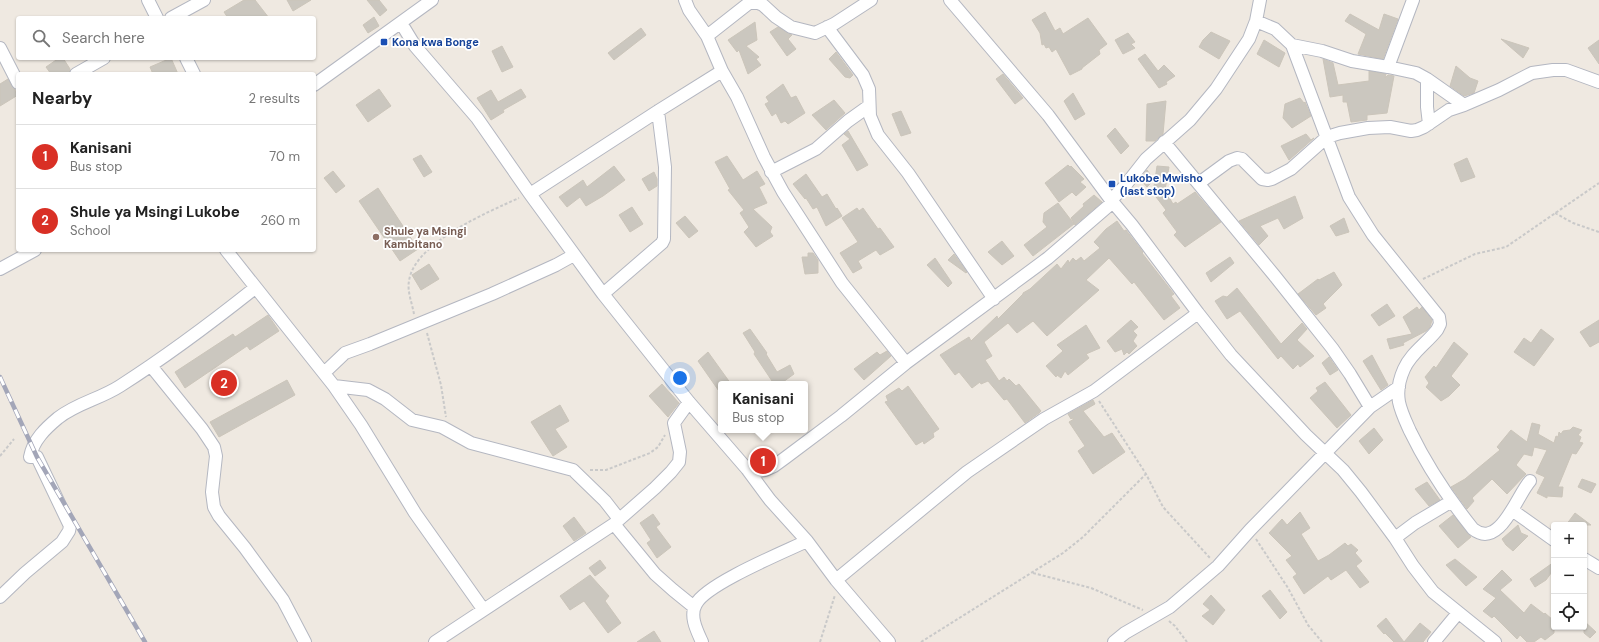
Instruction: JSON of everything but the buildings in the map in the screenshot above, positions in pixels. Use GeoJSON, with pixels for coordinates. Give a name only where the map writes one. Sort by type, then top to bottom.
{"type":"FeatureCollection","features":[{"type":"Feature","properties":{"kind":"street"},"geometry":{"type":"LineString","coordinates":[[148,0],[156,16]]}},
{"type":"Feature","properties":{"kind":"street"},"geometry":{"type":"LineString","coordinates":[[176,16],[204,0]]}},
{"type":"Feature","properties":{"kind":"street"},"geometry":{"type":"LineString","coordinates":[[316,84],[432,0]]}},
{"type":"Feature","properties":{"kind":"street"},"geometry":{"type":"LineString","coordinates":[[685,0],[689,10],[706,36],[722,71],[737,97],[771,172],[795,212],[842,283],[906,363]]}},
{"type":"Feature","properties":{"kind":"street"},"geometry":{"type":"LineString","coordinates":[[706,36],[749,3],[758,3],[763,5],[776,17],[791,27],[815,33],[871,0]]}},
{"type":"Feature","properties":{"kind":"street"},"geometry":{"type":"LineString","coordinates":[[950,0],[1048,116],[1198,313],[1232,355],[1306,435],[1327,453],[1361,492],[1433,592],[1495,642]]}},
{"type":"Feature","properties":{"kind":"street"},"geometry":{"type":"LineString","coordinates":[[747,468],[760,471],[774,466],[841,416],[906,363],[1048,258],[1112,201],[1136,171],[1164,142],[1190,120],[1216,89],[1246,45],[1256,20],[1260,0]]}},
{"type":"Feature","properties":{"kind":"street"},"geometry":{"type":"LineString","coordinates":[[1388,67],[1414,0]]}},
{"type":"Feature","properties":{"kind":"street"},"geometry":{"type":"LineString","coordinates":[[1256,20],[1275,29],[1292,45],[1349,197],[1373,236],[1439,317],[1440,324],[1434,334],[1412,356],[1404,368],[1399,387],[1399,403],[1404,418],[1421,453],[1452,501],[1473,529],[1477,532],[1481,533],[1495,530],[1502,526],[1530,482]]}},
{"type":"Feature","properties":{"kind":"street"},"geometry":{"type":"LineString","coordinates":[[401,23],[415,46],[478,118],[530,194],[603,294],[690,402],[747,468],[770,500],[807,542],[889,642]]}},
{"type":"Feature","properties":{"kind":"street"},"geometry":{"type":"LineString","coordinates":[[827,27],[868,84],[870,93],[869,106],[872,122],[878,135],[904,168],[994,299]]}},
{"type":"Feature","properties":{"kind":"street"},"geometry":{"type":"LineString","coordinates":[[1292,45],[1322,51],[1352,61],[1416,73],[1464,105]]}},
{"type":"Feature","properties":{"kind":"street"},"geometry":{"type":"LineString","coordinates":[[0,48],[16,79]]}},
{"type":"Feature","properties":{"kind":"street"},"geometry":{"type":"LineString","coordinates":[[80,72],[100,60]]}},
{"type":"Feature","properties":{"kind":"street"},"geometry":{"type":"LineString","coordinates":[[187,60],[193,72]]}},
{"type":"Feature","properties":{"kind":"street"},"geometry":{"type":"LineString","coordinates":[[1199,183],[1229,161],[1237,158],[1242,160],[1262,179],[1272,179],[1291,169],[1327,137],[1368,128],[1390,127],[1411,131],[1417,130],[1429,124],[1449,110],[1499,90],[1527,74],[1537,71],[1566,70],[1599,82]]}},
{"type":"Feature","properties":{"kind":"street"},"geometry":{"type":"LineString","coordinates":[[530,194],[722,71]]}},
{"type":"Feature","properties":{"kind":"street"},"geometry":{"type":"LineString","coordinates":[[1427,79],[1427,107],[1429,124]]}},
{"type":"Feature","properties":{"kind":"street"},"geometry":{"type":"LineString","coordinates":[[771,172],[816,149],[848,121],[869,106]]}},
{"type":"Feature","properties":{"kind":"street"},"geometry":{"type":"LineString","coordinates":[[603,294],[662,243],[664,239],[665,167],[658,111]]}},
{"type":"Feature","properties":{"kind":"street"},"geometry":{"type":"LineString","coordinates":[[1164,142],[1199,183],[1332,348],[1370,407]]}},
{"type":"Feature","properties":{"kind":"street"},"geometry":{"type":"LineString","coordinates":[[0,269],[31,252]]}},
{"type":"Feature","properties":{"kind":"street"},"geometry":{"type":"LineString","coordinates":[[228,252],[334,386],[365,431],[415,513],[483,609]]}},
{"type":"Feature","properties":{"kind":"street"},"geometry":{"type":"LineString","coordinates":[[324,373],[345,353],[519,282],[574,255]]}},
{"type":"Feature","properties":{"kind":"street"},"geometry":{"type":"LineString","coordinates":[[0,597],[25,573],[62,542],[69,531],[70,526],[37,457],[30,457],[34,444],[57,419],[70,409],[112,391],[191,338],[255,288]]}},
{"type":"Feature","properties":{"kind":"street"},"geometry":{"type":"LineString","coordinates":[[838,581],[967,472],[1044,419],[1094,391],[1198,313]]}},
{"type":"Feature","properties":{"kind":"street"},"geometry":{"type":"LineString","coordinates":[[150,366],[202,429],[214,447],[216,456],[212,495],[215,510],[284,600],[305,642]]}},
{"type":"Feature","properties":{"kind":"street"},"geometry":{"type":"LineString","coordinates":[[334,386],[368,390],[385,399],[412,420],[437,426],[471,443],[573,470],[605,501],[616,522],[655,574],[694,608]]}},
{"type":"Feature","properties":{"kind":"street"},"geometry":{"type":"LineString","coordinates":[[1114,642],[1125,633],[1170,607],[1218,566],[1250,530],[1327,453],[1370,407],[1399,387]]}},
{"type":"Feature","properties":{"kind":"street"},"geometry":{"type":"LineString","coordinates":[[438,641],[483,609],[616,522],[655,488],[679,462],[680,452],[674,423],[690,402]]}},
{"type":"Feature","properties":{"kind":"street"},"geometry":{"type":"LineString","coordinates":[[1395,538],[1415,523],[1452,501]]}},
{"type":"Feature","properties":{"kind":"street"},"geometry":{"type":"LineString","coordinates":[[1512,510],[1551,538]]}},
{"type":"Feature","properties":{"kind":"street"},"geometry":{"type":"LineString","coordinates":[[702,642],[694,623],[694,608],[701,598],[730,578],[807,542]]}},
{"type":"Feature","properties":{"kind":"street"},"geometry":{"type":"LineString","coordinates":[[1587,561],[1599,568]]}},
{"type":"Feature","properties":{"kind":"street"},"geometry":{"type":"LineString","coordinates":[[1434,642],[1458,613]]}},
{"type":"Feature","properties":{"kind":"path"},"geometry":{"type":"LineString","coordinates":[[1412,284],[1475,254],[1506,247],[1599,183]]}},
{"type":"Feature","properties":{"kind":"path"},"geometry":{"type":"LineString","coordinates":[[446,430],[446,416],[441,385],[419,323],[408,282],[413,271],[425,253],[442,238],[484,215],[530,194]]}},
{"type":"Feature","properties":{"kind":"path"},"geometry":{"type":"LineString","coordinates":[[1555,213],[1573,223],[1599,232]]}},
{"type":"Feature","properties":{"kind":"path"},"geometry":{"type":"LineString","coordinates":[[1094,391],[1109,418],[1146,474],[1163,507],[1218,566]]}},
{"type":"Feature","properties":{"kind":"path"},"geometry":{"type":"LineString","coordinates":[[573,470],[606,470],[650,453],[658,447],[663,437],[674,423]]}},
{"type":"Feature","properties":{"kind":"path"},"geometry":{"type":"LineString","coordinates":[[0,456],[14,439]]}},
{"type":"Feature","properties":{"kind":"path"},"geometry":{"type":"LineString","coordinates":[[921,642],[1063,553],[1083,537],[1146,474]]}},
{"type":"Feature","properties":{"kind":"path"},"geometry":{"type":"LineString","coordinates":[[1250,530],[1288,588],[1308,625],[1322,642]]}},
{"type":"Feature","properties":{"kind":"path"},"geometry":{"type":"LineString","coordinates":[[1032,573],[1091,588],[1171,622],[1187,642]]}},
{"type":"Feature","properties":{"kind":"path"},"geometry":{"type":"LineString","coordinates":[[820,642],[838,581]]}},
{"type":"Feature","properties":{"kind":"railway"},"geometry":{"type":"LineString","coordinates":[[0,377],[37,457],[145,642]]}},
{"type":"Feature","properties":{"kind":"place","name":"Kona kwa Bonge"},"geometry":{"type":"Point","coordinates":[384,42]}},
{"type":"Feature","properties":{"kind":"place","name":"Lukobe Mwisho (last stop)"},"geometry":{"type":"Point","coordinates":[1112,184]}},
{"type":"Feature","properties":{"kind":"place","name":"Shule ya Msingi Kambitano"},"geometry":{"type":"Point","coordinates":[376,237]}},
{"type":"Feature","properties":{"kind":"place","name":"Shule ya Msingi Lukobe"},"geometry":{"type":"Point","coordinates":[224,383]}},
{"type":"Feature","properties":{"kind":"place","name":"Kanisani"},"geometry":{"type":"Point","coordinates":[763,461]}}]}
